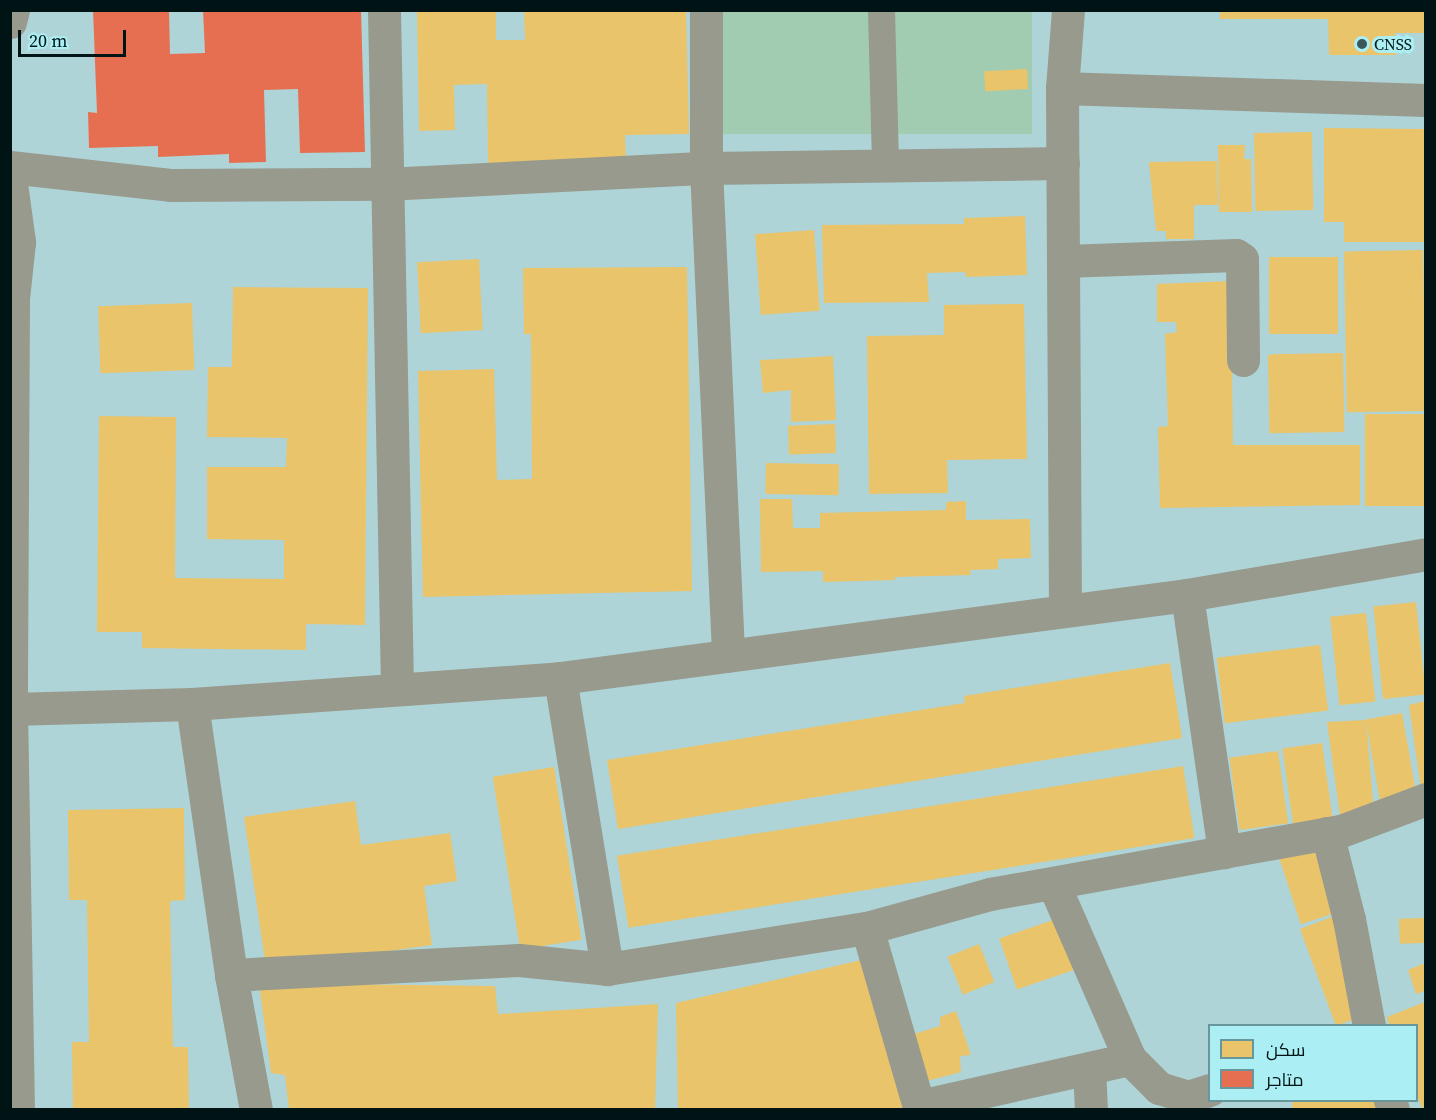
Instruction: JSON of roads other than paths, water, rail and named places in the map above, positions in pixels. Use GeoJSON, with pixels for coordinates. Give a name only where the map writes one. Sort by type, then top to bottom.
{"type":"FeatureCollection","features":[{"type":"Feature","properties":{"kind":"street"},"geometry":{"type":"LineString","coordinates":[[10,22],[13,10]]}},
{"type":"Feature","properties":{"kind":"street"},"geometry":{"type":"LineString","coordinates":[[384,10],[385,184],[397,688]]}},
{"type":"Feature","properties":{"kind":"street"},"geometry":{"type":"LineString","coordinates":[[706,10],[706,168],[728,656]]}},
{"type":"Feature","properties":{"kind":"street"},"geometry":{"type":"LineString","coordinates":[[881,10],[885,165]]}},
{"type":"Feature","properties":{"kind":"street"},"geometry":{"type":"LineString","coordinates":[[1065,610],[1062,88],[1068,10]]}},
{"type":"Feature","properties":{"kind":"street"},"geometry":{"type":"LineString","coordinates":[[1062,88],[1425,100]]}},
{"type":"Feature","properties":{"kind":"street"},"geometry":{"type":"LineString","coordinates":[[10,167],[170,185],[385,184],[706,168],[1063,163]]}},
{"type":"Feature","properties":{"kind":"street"},"geometry":{"type":"LineString","coordinates":[[10,176],[19,242],[12,298],[11,549],[14,1024],[18,1110]]}},
{"type":"Feature","properties":{"kind":"street"},"geometry":{"type":"LineString","coordinates":[[1064,261],[1236,255],[1242,259],[1243,360]]}},
{"type":"Feature","properties":{"kind":"street"},"geometry":{"type":"LineString","coordinates":[[11,709],[192,704],[560,678],[1187,595],[1425,554]]}},
{"type":"Feature","properties":{"kind":"street"},"geometry":{"type":"LineString","coordinates":[[1187,595],[1224,852]]}},
{"type":"Feature","properties":{"kind":"street"},"geometry":{"type":"LineString","coordinates":[[560,678],[607,969]]}},
{"type":"Feature","properties":{"kind":"street"},"geometry":{"type":"LineString","coordinates":[[192,704],[231,975],[256,1110]]}},
{"type":"Feature","properties":{"kind":"street"},"geometry":{"type":"LineString","coordinates":[[231,975],[519,960],[607,969],[867,928],[990,894],[1054,885],[1327,833],[1425,800]]}},
{"type":"Feature","properties":{"kind":"street"},"geometry":{"type":"LineString","coordinates":[[1327,833],[1352,930],[1364,1024]]}},
{"type":"Feature","properties":{"kind":"street"},"geometry":{"type":"LineString","coordinates":[[1054,885],[1130,1059],[1159,1088],[1188,1097],[1208,1090]]}},
{"type":"Feature","properties":{"kind":"street"},"geometry":{"type":"LineString","coordinates":[[867,928],[919,1108],[1130,1059]]}},
{"type":"Feature","properties":{"kind":"street"},"geometry":{"type":"LineString","coordinates":[[1089,1068],[1091,1110]]}},
{"type":"Feature","properties":{"kind":"place","name":"CNSS"},"geometry":{"type":"Point","coordinates":[1362,44]}}]}
